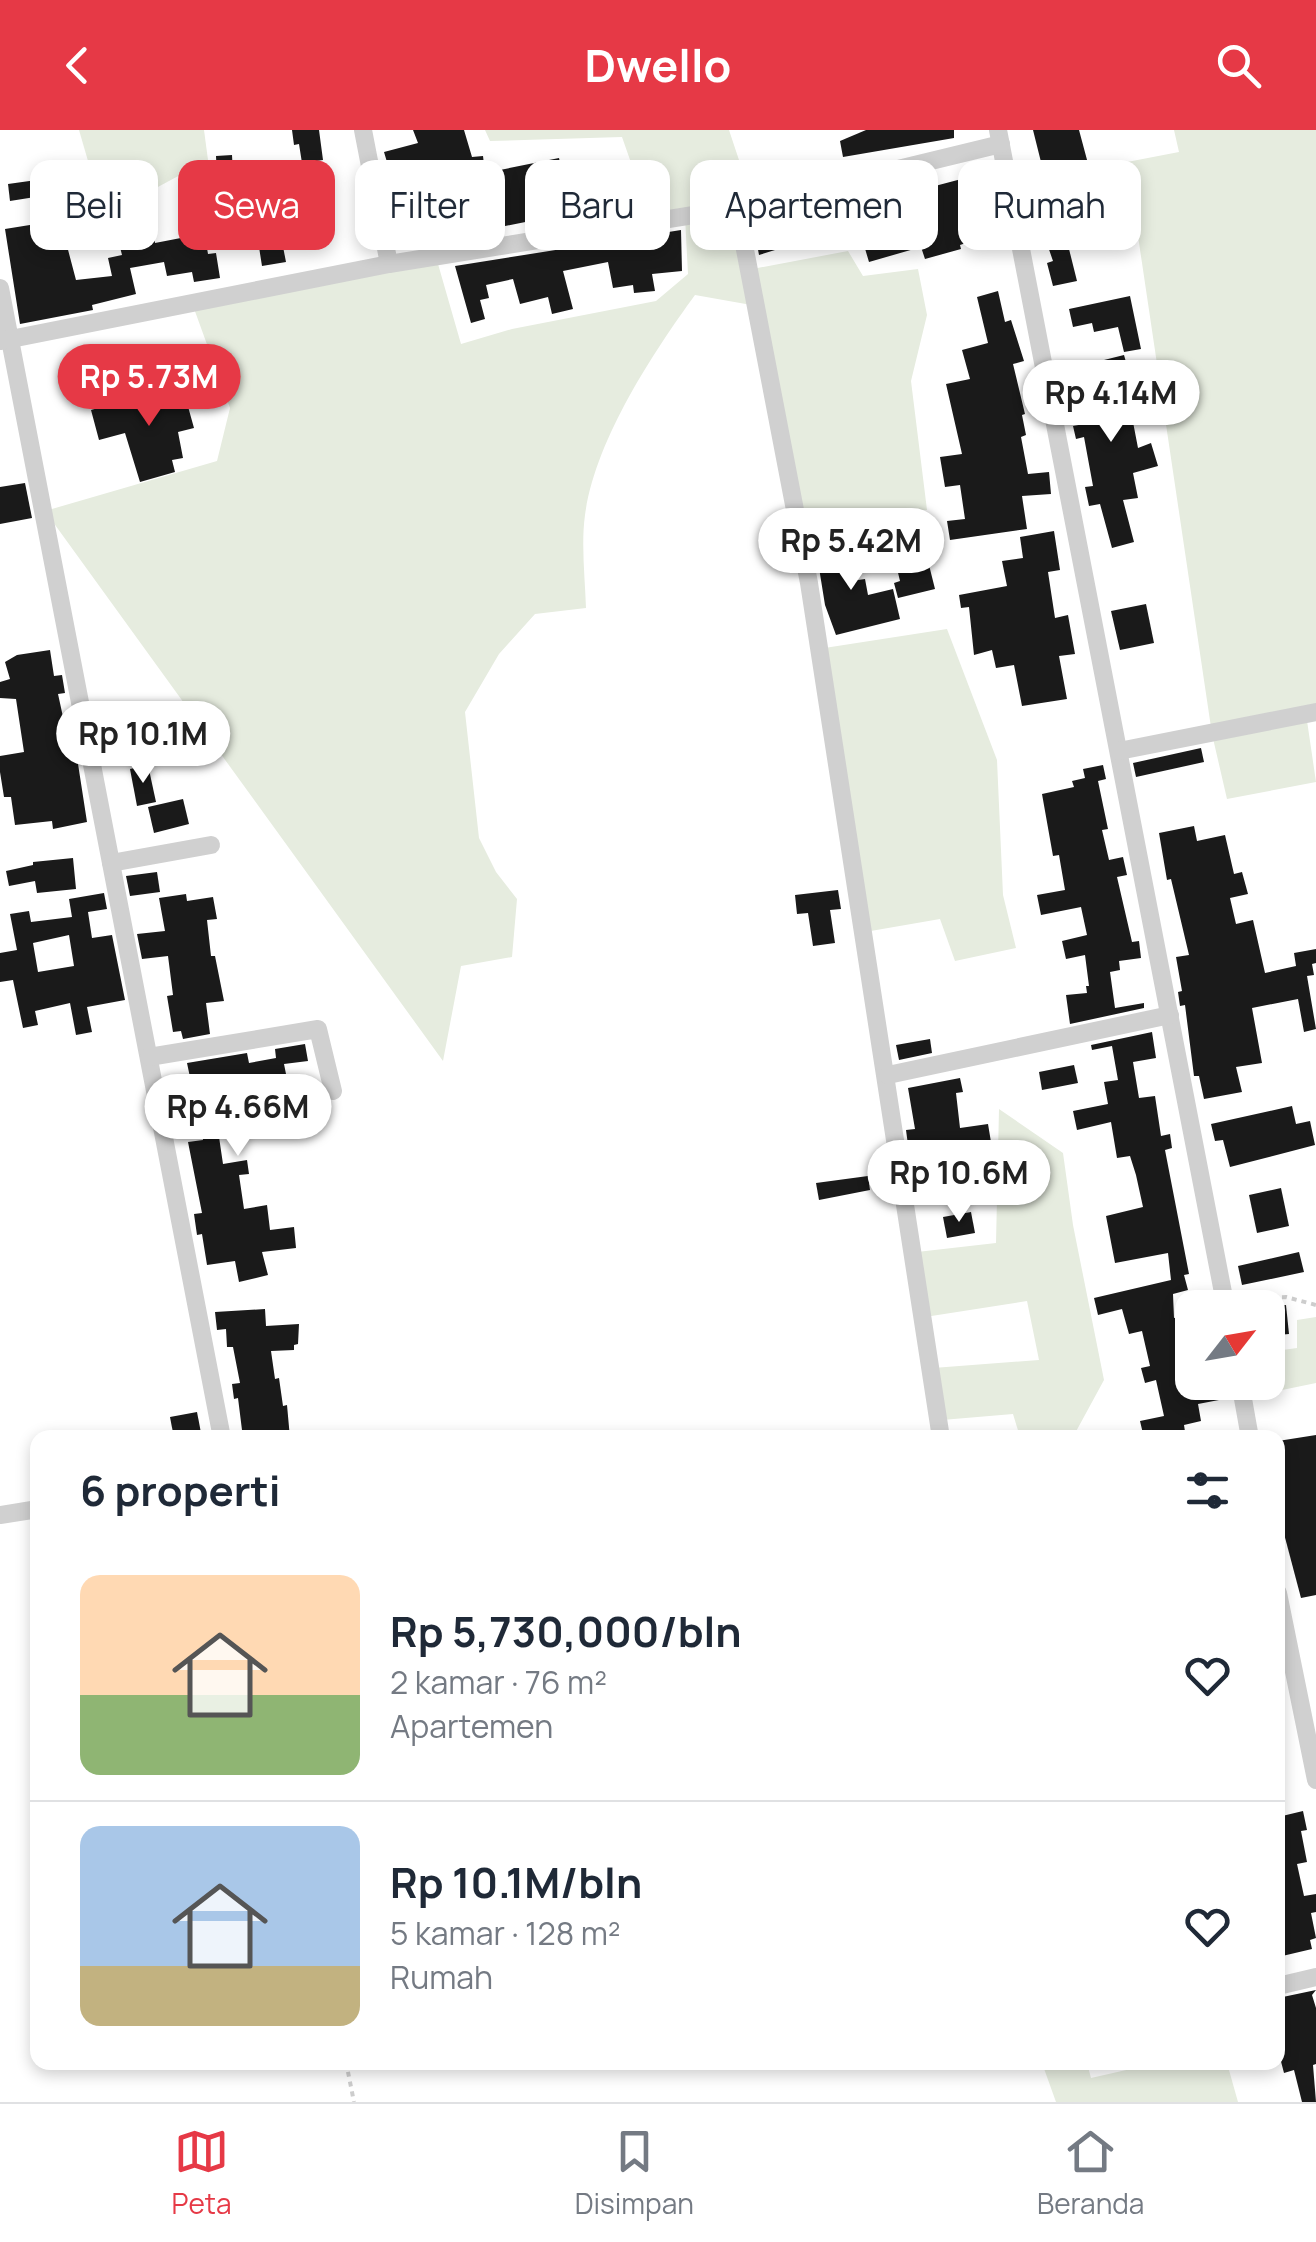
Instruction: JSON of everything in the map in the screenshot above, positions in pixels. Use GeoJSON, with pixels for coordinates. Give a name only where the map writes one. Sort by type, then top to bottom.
{"type":"FeatureCollection","features":[{"type":"Feature","properties":{"kind":"street"},"geometry":{"type":"LineString","coordinates":[[363,130],[389,264]]}},
{"type":"Feature","properties":{"kind":"street"},"geometry":{"type":"LineString","coordinates":[[914,160],[999,137],[1223,1290]]}},
{"type":"Feature","properties":{"kind":"street"},"geometry":{"type":"LineString","coordinates":[[5,340],[389,264],[690,216]]}},
{"type":"Feature","properties":{"kind":"street"},"geometry":{"type":"LineString","coordinates":[[746,250],[809,583],[941,1430]]}},
{"type":"Feature","properties":{"kind":"street"},"geometry":{"type":"LineString","coordinates":[[0,288],[5,340],[220,1430]]}},
{"type":"Feature","properties":{"kind":"street"},"geometry":{"type":"LineString","coordinates":[[1119,751],[1315,715]]}},
{"type":"Feature","properties":{"kind":"street"},"geometry":{"type":"LineString","coordinates":[[111,863],[211,844]]}},
{"type":"Feature","properties":{"kind":"street"},"geometry":{"type":"LineString","coordinates":[[888,1075],[1170,1014]]}},
{"type":"Feature","properties":{"kind":"street"},"geometry":{"type":"LineString","coordinates":[[148,1057],[318,1029],[333,1091]]}},
{"type":"Feature","properties":{"kind":"street"},"geometry":{"type":"LineString","coordinates":[[1243,1400],[1249,1430]]}},
{"type":"Feature","properties":{"kind":"street"},"geometry":{"type":"LineString","coordinates":[[0,1516],[30,1511]]}},
{"type":"Feature","properties":{"kind":"street"},"geometry":{"type":"LineString","coordinates":[[1285,1637],[1316,1780]]}},
{"type":"Feature","properties":{"kind":"street"},"geometry":{"type":"LineString","coordinates":[[1285,1984],[1316,1976]]}},
{"type":"Feature","properties":{"kind":"path"},"geometry":{"type":"LineString","coordinates":[[1285,1298],[1316,1305]]}},
{"type":"Feature","properties":{"kind":"path"},"geometry":{"type":"LineString","coordinates":[[348,2070],[354,2102]]}},
{"type":"Feature","properties":{"kind":"shaded area"},"geometry":{"type":"Polygon","coordinates":[[[79,130],[204,130],[208,160],[178,160],[178,176],[158,187],[158,160],[88,160],[79,130]]]}},
{"type":"Feature","properties":{"kind":"shaded area"},"geometry":{"type":"Polygon","coordinates":[[[485,130],[729,130],[739,160],[690,160],[690,250],[743,250],[747,270],[848,251],[863,276],[918,269],[927,315],[911,381],[927,510],[796,517],[757,306],[695,295],[644,371],[600,458],[585,515],[586,608],[535,614],[499,654],[465,712],[479,838],[496,872],[517,899],[512,957],[461,966],[443,1061],[45,511],[217,461],[230,408],[192,303],[436,257],[461,344],[512,329],[656,301],[688,274],[685,217],[670,216],[670,160],[630,160],[622,137],[490,141],[485,130]]]}},
{"type":"Feature","properties":{"kind":"shaded area"},"geometry":{"type":"Polygon","coordinates":[[[1174,130],[1316,130],[1316,704],[1305,707],[1316,782],[1227,799],[1212,734],[1140,250],[1141,160],[1137,160],[1179,152],[1174,130]]]}},
{"type":"Feature","properties":{"kind":"shaded area"},"geometry":{"type":"Polygon","coordinates":[[[947,629],[997,760],[1003,895],[1016,948],[955,961],[940,919],[865,932],[818,649],[947,629]]]}},
{"type":"Feature","properties":{"kind":"shaded area"},"geometry":{"type":"Polygon","coordinates":[[[999,1109],[1063,1153],[1104,1380],[1077,1430],[1018,1430],[1013,1414],[942,1420],[933,1368],[1039,1360],[1027,1301],[925,1317],[917,1252],[996,1243],[999,1109]]]}},
{"type":"Feature","properties":{"kind":"shaded area"},"geometry":{"type":"Polygon","coordinates":[[[1316,1317],[1316,1383],[1285,1389],[1285,1350],[1297,1348],[1297,1320],[1316,1317]]]}},
{"type":"Feature","properties":{"kind":"shaded area"},"geometry":{"type":"Polygon","coordinates":[[[1045,2070],[1089,2070],[1091,2078],[1126,2070],[1229,2070],[1238,2102],[1056,2102],[1045,2070]]]}},
{"type":"Feature","properties":{"kind":"building"},"geometry":{"type":"Polygon","coordinates":[[[292,130],[319,130],[323,160],[302,160],[299,144],[294,145],[292,130]]]}},
{"type":"Feature","properties":{"kind":"building"},"geometry":{"type":"Polygon","coordinates":[[[413,130],[464,130],[472,157],[483,156],[483,160],[386,160],[384,152],[418,143],[413,130]]]}},
{"type":"Feature","properties":{"kind":"building"},"geometry":{"type":"Polygon","coordinates":[[[866,130],[954,130],[954,138],[843,157],[840,141],[866,130]]]}},
{"type":"Feature","properties":{"kind":"building"},"geometry":{"type":"Polygon","coordinates":[[[1033,130],[1079,130],[1087,160],[1040,160],[1033,130]]]}},
{"type":"Feature","properties":{"kind":"building"},"geometry":{"type":"Polygon","coordinates":[[[232,155],[232,160],[216,160],[216,156],[232,155]]]}},
{"type":"Feature","properties":{"kind":"building"},"geometry":{"type":"Polygon","coordinates":[[[525,165],[525,222],[505,226],[505,169],[525,165]]]}},
{"type":"Feature","properties":{"kind":"building"},"geometry":{"type":"Polygon","coordinates":[[[958,180],[958,250],[925,259],[922,250],[938,250],[938,185],[958,180]]]}},
{"type":"Feature","properties":{"kind":"building"},"geometry":{"type":"Polygon","coordinates":[[[30,181],[30,198],[10,201],[8,184],[30,181]]]}},
{"type":"Feature","properties":{"kind":"building"},"geometry":{"type":"Polygon","coordinates":[[[30,225],[30,250],[68,250],[76,280],[112,276],[108,258],[122,255],[121,250],[158,250],[158,242],[178,239],[178,250],[216,253],[220,278],[194,282],[192,272],[167,276],[164,262],[130,268],[136,294],[92,305],[93,310],[20,324],[5,229],[30,225]]]}},
{"type":"Feature","properties":{"kind":"building"},"geometry":{"type":"Polygon","coordinates":[[[681,230],[682,271],[652,274],[655,291],[634,293],[633,285],[613,288],[608,262],[563,271],[573,309],[552,314],[548,297],[520,304],[513,279],[486,285],[489,298],[480,300],[485,319],[471,323],[455,266],[555,250],[670,250],[670,232],[681,230]]]}},
{"type":"Feature","properties":{"kind":"building"},"geometry":{"type":"Polygon","coordinates":[[[259,250],[284,250],[286,262],[262,266],[259,250]]]}},
{"type":"Feature","properties":{"kind":"building"},"geometry":{"type":"Polygon","coordinates":[[[865,250],[911,250],[869,262],[865,250]]]}},
{"type":"Feature","properties":{"kind":"building"},"geometry":{"type":"Polygon","coordinates":[[[1049,250],[1069,250],[1077,281],[1053,286],[1047,263],[1053,261],[1049,250]]]}},
{"type":"Feature","properties":{"kind":"building"},"geometry":{"type":"Polygon","coordinates":[[[998,291],[1005,322],[1011,320],[1024,361],[1013,364],[1025,414],[1022,415],[1026,435],[1021,437],[1028,474],[1049,472],[1051,494],[1022,496],[1027,529],[950,540],[947,521],[965,519],[960,485],[945,487],[940,457],[962,454],[946,384],[970,379],[962,350],[988,343],[977,297],[998,291]]]}},
{"type":"Feature","properties":{"kind":"building"},"geometry":{"type":"Polygon","coordinates":[[[1130,296],[1141,349],[1124,352],[1118,327],[1094,332],[1092,323],[1073,327],[1069,309],[1130,296]]]}},
{"type":"Feature","properties":{"kind":"building"},"geometry":{"type":"Polygon","coordinates":[[[1124,355],[1128,369],[1123,370],[1138,448],[1151,443],[1158,466],[1133,473],[1138,498],[1123,500],[1134,542],[1112,548],[1100,504],[1089,506],[1085,487],[1093,486],[1084,437],[1076,439],[1073,426],[1106,420],[1100,389],[1078,394],[1075,382],[1068,384],[1064,370],[1124,355]]]}},
{"type":"Feature","properties":{"kind":"building"},"geometry":{"type":"Polygon","coordinates":[[[182,385],[194,428],[178,432],[183,458],[172,460],[175,472],[140,482],[125,433],[99,440],[91,410],[182,385]]]}},
{"type":"Feature","properties":{"kind":"building"},"geometry":{"type":"Polygon","coordinates":[[[25,483],[32,518],[0,524],[0,487],[25,483]]]}},
{"type":"Feature","properties":{"kind":"building"},"geometry":{"type":"Polygon","coordinates":[[[919,525],[935,589],[898,598],[894,583],[900,581],[888,531],[919,525]]]}},
{"type":"Feature","properties":{"kind":"building"},"geometry":{"type":"Polygon","coordinates":[[[1054,531],[1060,570],[1048,572],[1055,618],[1068,615],[1075,654],[1059,656],[1067,699],[1022,706],[1014,665],[996,668],[992,650],[974,655],[969,607],[961,608],[959,595],[1007,586],[1002,561],[1023,558],[1020,537],[1054,531]]]}},
{"type":"Feature","properties":{"kind":"building"},"geometry":{"type":"Polygon","coordinates":[[[849,541],[858,580],[865,579],[868,595],[893,589],[900,619],[836,635],[825,605],[816,549],[849,541]]]}},
{"type":"Feature","properties":{"kind":"building"},"geometry":{"type":"Polygon","coordinates":[[[1146,604],[1154,643],[1120,650],[1111,611],[1146,604]]]}},
{"type":"Feature","properties":{"kind":"building"},"geometry":{"type":"Polygon","coordinates":[[[50,650],[54,676],[62,675],[65,693],[58,694],[65,726],[72,725],[87,822],[53,829],[52,821],[15,825],[11,797],[4,797],[0,772],[0,756],[24,752],[16,699],[0,698],[0,682],[10,679],[5,662],[17,655],[50,650]]]}},
{"type":"Feature","properties":{"kind":"building"},"geometry":{"type":"Polygon","coordinates":[[[1201,748],[1204,762],[1136,777],[1133,763],[1201,748]]]}},
{"type":"Feature","properties":{"kind":"building"},"geometry":{"type":"Polygon","coordinates":[[[148,765],[156,802],[137,806],[130,769],[148,765]]]}},
{"type":"Feature","properties":{"kind":"building"},"geometry":{"type":"Polygon","coordinates":[[[1103,765],[1106,779],[1098,781],[1108,829],[1102,830],[1109,860],[1123,857],[1127,875],[1117,877],[1132,942],[1139,941],[1141,958],[1119,961],[1120,970],[1110,972],[1115,1008],[1144,1003],[1144,1008],[1070,1024],[1066,995],[1087,993],[1089,986],[1085,955],[1066,959],[1062,941],[1087,935],[1081,907],[1041,915],[1037,895],[1065,890],[1059,855],[1053,856],[1042,794],[1074,787],[1072,781],[1085,778],[1083,769],[1103,765]]]}},
{"type":"Feature","properties":{"kind":"building"},"geometry":{"type":"Polygon","coordinates":[[[183,799],[189,824],[154,833],[148,807],[183,799]]]}},
{"type":"Feature","properties":{"kind":"building"},"geometry":{"type":"Polygon","coordinates":[[[1194,826],[1197,841],[1225,835],[1234,874],[1242,872],[1248,894],[1230,898],[1236,924],[1253,920],[1265,973],[1296,966],[1294,953],[1316,949],[1314,975],[1307,976],[1316,1029],[1304,1032],[1298,999],[1252,1008],[1262,1063],[1236,1067],[1242,1092],[1204,1099],[1199,1076],[1194,1076],[1185,1005],[1180,1006],[1178,992],[1182,991],[1176,957],[1189,955],[1171,879],[1167,880],[1159,833],[1194,826]]]}},
{"type":"Feature","properties":{"kind":"building"},"geometry":{"type":"Polygon","coordinates":[[[73,858],[76,889],[37,893],[35,881],[9,886],[6,871],[33,862],[73,858]]]}},
{"type":"Feature","properties":{"kind":"building"},"geometry":{"type":"Polygon","coordinates":[[[157,872],[160,892],[130,896],[126,876],[157,872]]]}},
{"type":"Feature","properties":{"kind":"building"},"geometry":{"type":"Polygon","coordinates":[[[838,890],[841,909],[830,910],[835,943],[813,946],[808,913],[797,914],[795,895],[838,890]]]}},
{"type":"Feature","properties":{"kind":"building"},"geometry":{"type":"Polygon","coordinates":[[[104,893],[107,909],[88,912],[92,938],[112,935],[125,1000],[87,1007],[92,1032],[76,1035],[70,1003],[35,1011],[38,1025],[23,1028],[13,980],[0,982],[0,953],[17,950],[10,914],[29,911],[31,922],[72,917],[69,899],[104,893]],[[69,935],[33,943],[38,972],[74,966],[69,935]]]}},
{"type":"Feature","properties":{"kind":"building"},"geometry":{"type":"Polygon","coordinates":[[[186,894],[187,901],[213,897],[217,919],[207,920],[211,956],[215,956],[224,1001],[206,1003],[210,1034],[183,1039],[181,1031],[173,1032],[167,996],[173,995],[168,956],[142,959],[137,934],[165,931],[159,898],[186,894]]]}},
{"type":"Feature","properties":{"kind":"building"},"geometry":{"type":"Polygon","coordinates":[[[1152,1032],[1156,1058],[1133,1062],[1139,1098],[1155,1096],[1161,1136],[1170,1134],[1172,1148],[1165,1150],[1189,1274],[1184,1275],[1188,1290],[1175,1290],[1173,1294],[1175,1400],[1219,1400],[1198,1404],[1201,1421],[1184,1425],[1185,1430],[1142,1430],[1140,1421],[1164,1416],[1156,1380],[1145,1383],[1141,1368],[1150,1366],[1142,1331],[1129,1334],[1122,1309],[1098,1315],[1094,1298],[1171,1280],[1168,1253],[1115,1263],[1106,1216],[1143,1207],[1130,1156],[1117,1158],[1111,1122],[1077,1130],[1073,1111],[1108,1104],[1104,1082],[1118,1080],[1112,1046],[1092,1050],[1091,1045],[1152,1032]]]}},
{"type":"Feature","properties":{"kind":"building"},"geometry":{"type":"Polygon","coordinates":[[[930,1039],[932,1053],[899,1060],[896,1045],[930,1039]]]}},
{"type":"Feature","properties":{"kind":"building"},"geometry":{"type":"Polygon","coordinates":[[[305,1044],[308,1061],[284,1064],[290,1094],[276,1097],[280,1122],[251,1126],[252,1133],[219,1137],[223,1164],[247,1160],[249,1174],[239,1175],[244,1209],[267,1205],[270,1230],[294,1227],[296,1248],[262,1252],[268,1275],[239,1282],[235,1261],[207,1265],[202,1234],[197,1235],[194,1214],[202,1213],[188,1142],[203,1140],[201,1120],[218,1118],[208,1079],[191,1082],[187,1063],[247,1053],[249,1063],[276,1058],[275,1049],[305,1044]]]}},
{"type":"Feature","properties":{"kind":"building"},"geometry":{"type":"Polygon","coordinates":[[[1074,1065],[1078,1083],[1042,1090],[1039,1072],[1074,1065]]]}},
{"type":"Feature","properties":{"kind":"building"},"geometry":{"type":"Polygon","coordinates":[[[960,1078],[963,1092],[956,1093],[960,1128],[988,1124],[991,1142],[975,1144],[981,1181],[939,1189],[936,1173],[925,1175],[919,1143],[908,1145],[906,1130],[915,1129],[908,1088],[960,1078]]]}},
{"type":"Feature","properties":{"kind":"building"},"geometry":{"type":"Polygon","coordinates":[[[1292,1106],[1296,1124],[1310,1121],[1315,1145],[1230,1167],[1223,1140],[1215,1141],[1211,1124],[1292,1106]]]}},
{"type":"Feature","properties":{"kind":"building"},"geometry":{"type":"Polygon","coordinates":[[[868,1176],[870,1190],[819,1200],[816,1183],[868,1176]]]}},
{"type":"Feature","properties":{"kind":"building"},"geometry":{"type":"Polygon","coordinates":[[[1281,1188],[1289,1226],[1257,1233],[1249,1195],[1281,1188]]]}},
{"type":"Feature","properties":{"kind":"building"},"geometry":{"type":"Polygon","coordinates":[[[971,1212],[975,1233],[947,1238],[943,1217],[971,1212]]]}},
{"type":"Feature","properties":{"kind":"building"},"geometry":{"type":"Polygon","coordinates":[[[1299,1252],[1304,1272],[1242,1285],[1238,1266],[1299,1252]]]}},
{"type":"Feature","properties":{"kind":"building"},"geometry":{"type":"Polygon","coordinates":[[[1285,1305],[1289,1334],[1285,1334],[1285,1305]]]}},
{"type":"Feature","properties":{"kind":"building"},"geometry":{"type":"Polygon","coordinates":[[[265,1309],[266,1326],[299,1324],[294,1350],[271,1351],[283,1406],[287,1405],[289,1430],[242,1430],[232,1384],[240,1383],[233,1347],[227,1347],[226,1329],[217,1330],[215,1312],[265,1309]]]}},
{"type":"Feature","properties":{"kind":"building"},"geometry":{"type":"Polygon","coordinates":[[[197,1412],[200,1430],[172,1430],[170,1417],[197,1412]]]}},
{"type":"Feature","properties":{"kind":"building"},"geometry":{"type":"Polygon","coordinates":[[[1316,1435],[1316,1595],[1301,1598],[1285,1537],[1285,1440],[1316,1435]]]}},
{"type":"Feature","properties":{"kind":"building"},"geometry":{"type":"Polygon","coordinates":[[[1303,1811],[1307,1830],[1301,1831],[1307,1862],[1297,1864],[1304,1896],[1316,1894],[1316,1912],[1311,1913],[1316,1938],[1310,1940],[1312,1949],[1285,1955],[1285,1815],[1303,1811]]]}},
{"type":"Feature","properties":{"kind":"building"},"geometry":{"type":"Polygon","coordinates":[[[1316,1990],[1312,1995],[1316,2008],[1316,2102],[1302,2102],[1294,2070],[1284,2073],[1285,1997],[1316,1990]]]}}]}
